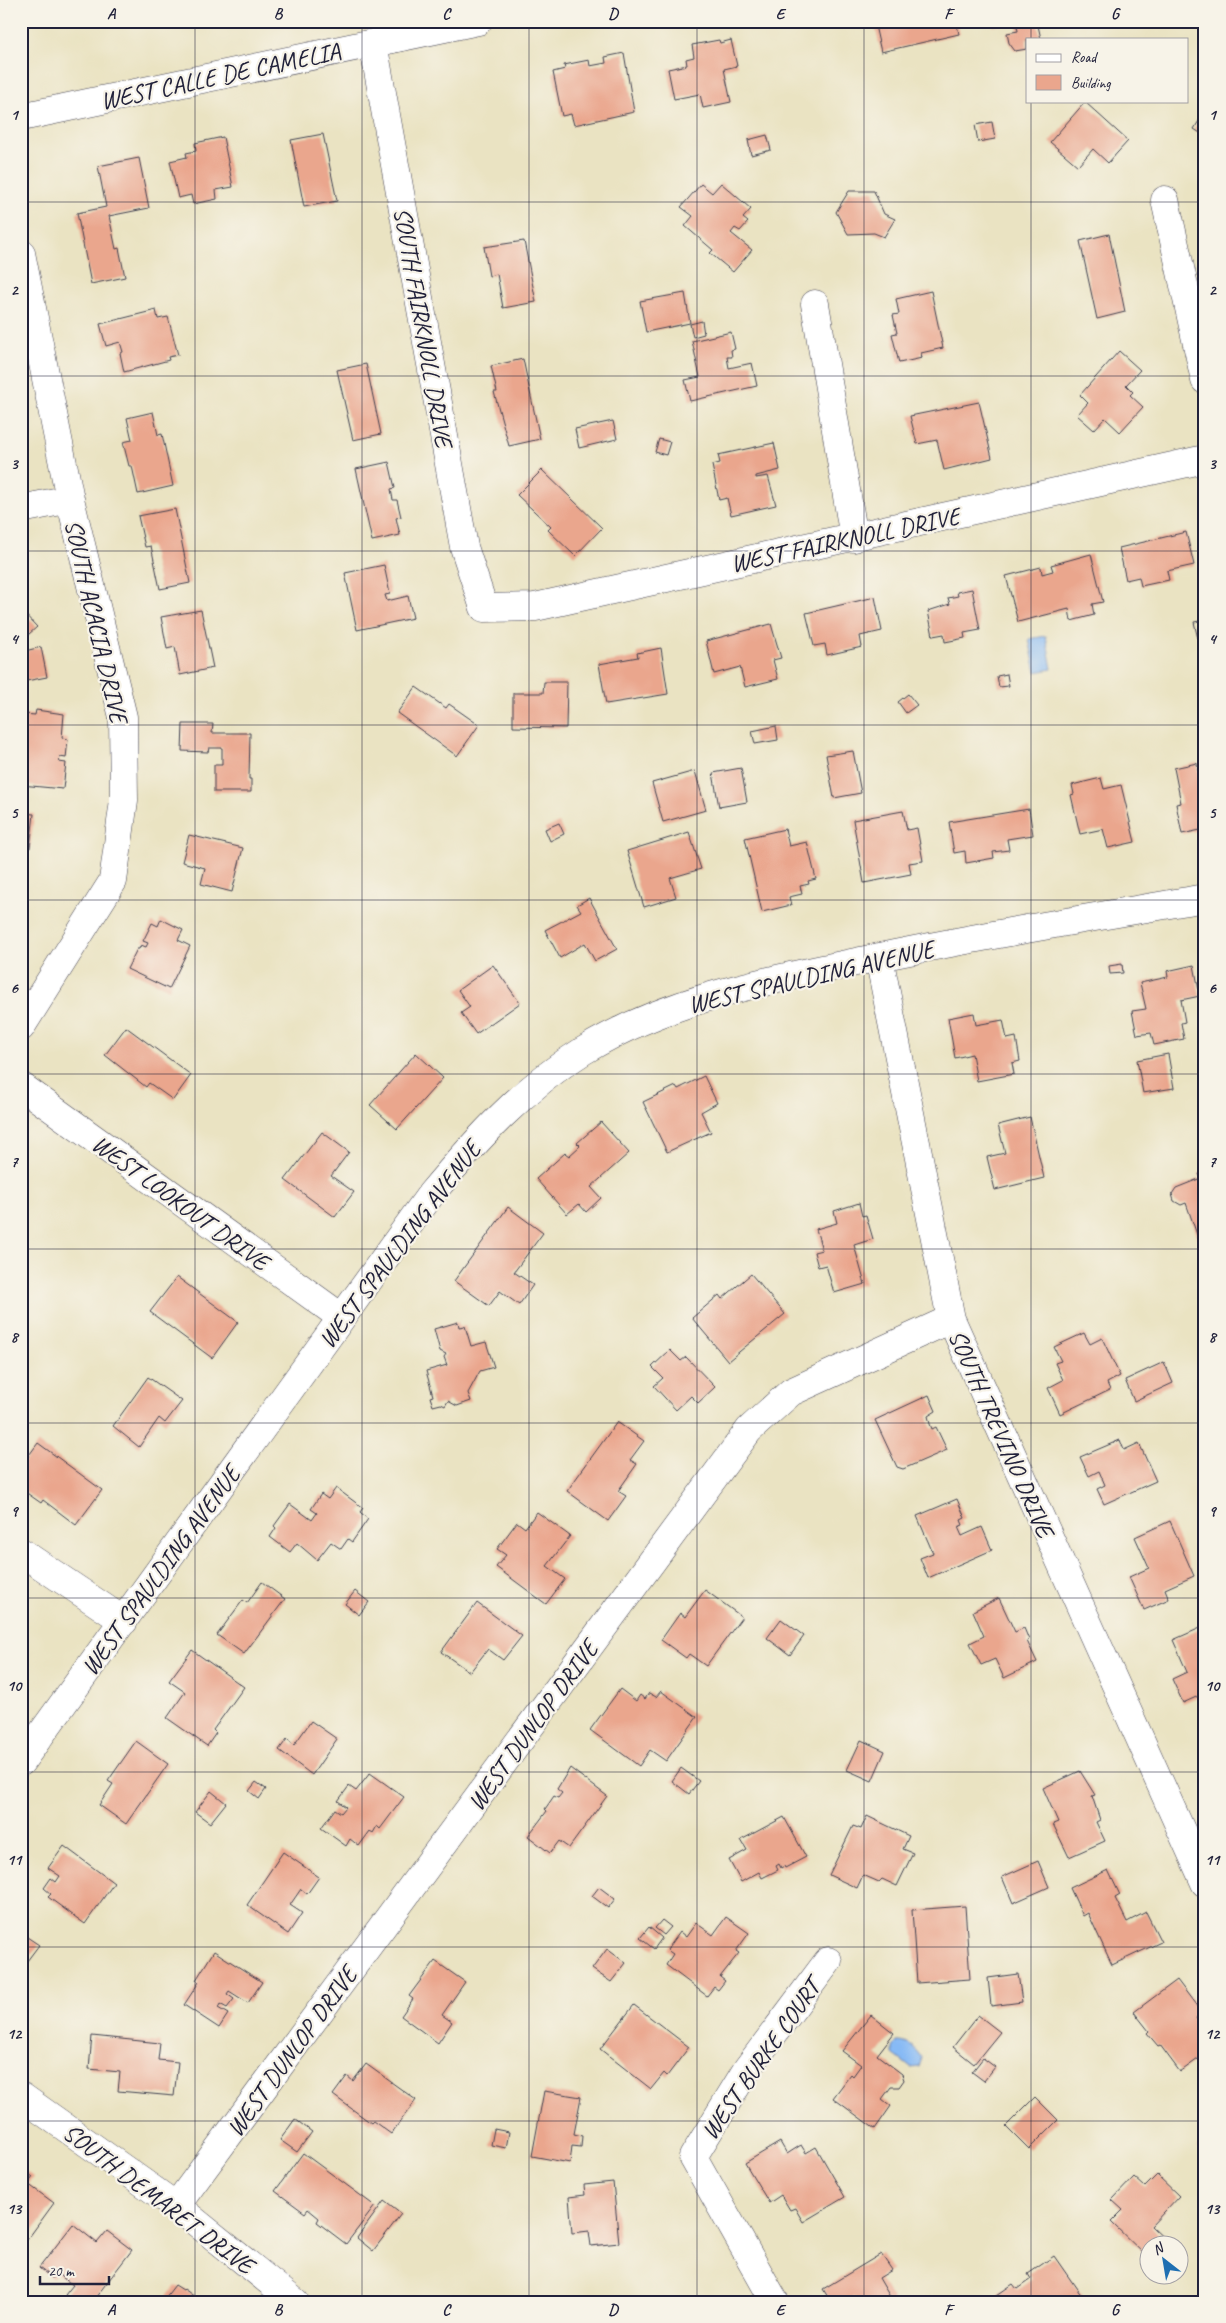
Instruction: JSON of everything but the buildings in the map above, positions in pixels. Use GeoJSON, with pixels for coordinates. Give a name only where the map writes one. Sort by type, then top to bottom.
{"type":"FeatureCollection","features":[{"type":"Feature","properties":{"kind":"street","name":"WEST CALLE DE CAMELIA"},"geometry":{"type":"LineString","coordinates":[[21,118],[478,21]]}},
{"type":"Feature","properties":{"kind":"street","name":"SOUTH FAIRKNOLL DRIVE"},"geometry":{"type":"LineString","coordinates":[[373,43],[464,547],[484,608]]}},
{"type":"Feature","properties":{"kind":"street"},"geometry":{"type":"LineString","coordinates":[[1165,200],[1205,380]]}},
{"type":"Feature","properties":{"kind":"street","name":"SOUTH ACACIA DRIVE"},"geometry":{"type":"LineString","coordinates":[[21,253],[70,499],[123,717],[124,800],[113,881],[21,1027]]}},
{"type":"Feature","properties":{"kind":"street"},"geometry":{"type":"LineString","coordinates":[[815,304],[854,538]]}},
{"type":"Feature","properties":{"kind":"street","name":"WEST FAIRKNOLL DRIVE"},"geometry":{"type":"LineString","coordinates":[[484,608],[534,607],[854,538],[1205,459]]}},
{"type":"Feature","properties":{"kind":"street"},"geometry":{"type":"LineString","coordinates":[[21,509],[70,499]]}},
{"type":"Feature","properties":{"kind":"street","name":"WEST SPAULDING AVENUE"},"geometry":{"type":"LineString","coordinates":[[21,1762],[431,1194],[472,1146],[520,1099],[548,1075],[584,1050],[623,1029],[712,996],[773,979],[879,956],[1205,898]]}},
{"type":"Feature","properties":{"kind":"street","name":"SOUTH TREVINO DRIVE"},"geometry":{"type":"LineString","coordinates":[[879,956],[951,1319],[1205,1883]]}},
{"type":"Feature","properties":{"kind":"street","name":"WEST LOOKOUT DRIVE"},"geometry":{"type":"LineString","coordinates":[[21,1086],[341,1317]]}},
{"type":"Feature","properties":{"kind":"street","name":"WEST DUNLOP DRIVE"},"geometry":{"type":"LineString","coordinates":[[176,2206],[749,1430],[791,1392],[951,1319]]}},
{"type":"Feature","properties":{"kind":"street"},"geometry":{"type":"LineString","coordinates":[[21,1552],[124,1621]]}},
{"type":"Feature","properties":{"kind":"street","name":"WEST BURKE COURT"},"geometry":{"type":"LineString","coordinates":[[776,2302],[693,2157],[747,2070],[828,1961]]}},
{"type":"Feature","properties":{"kind":"street","name":"SOUTH DEMARET DRIVE"},"geometry":{"type":"LineString","coordinates":[[21,2096],[176,2206],[295,2302]]}},
{"type":"Feature","properties":{"kind":"water"},"geometry":{"type":"Polygon","coordinates":[[[1046,636],[1052,669],[1036,672],[1029,639],[1046,636]]]}},
{"type":"Feature","properties":{"kind":"water"},"geometry":{"type":"Polygon","coordinates":[[[897,2042],[909,2045],[918,2052],[922,2058],[919,2067],[911,2068],[893,2054],[893,2048],[897,2042]]]}}]}
